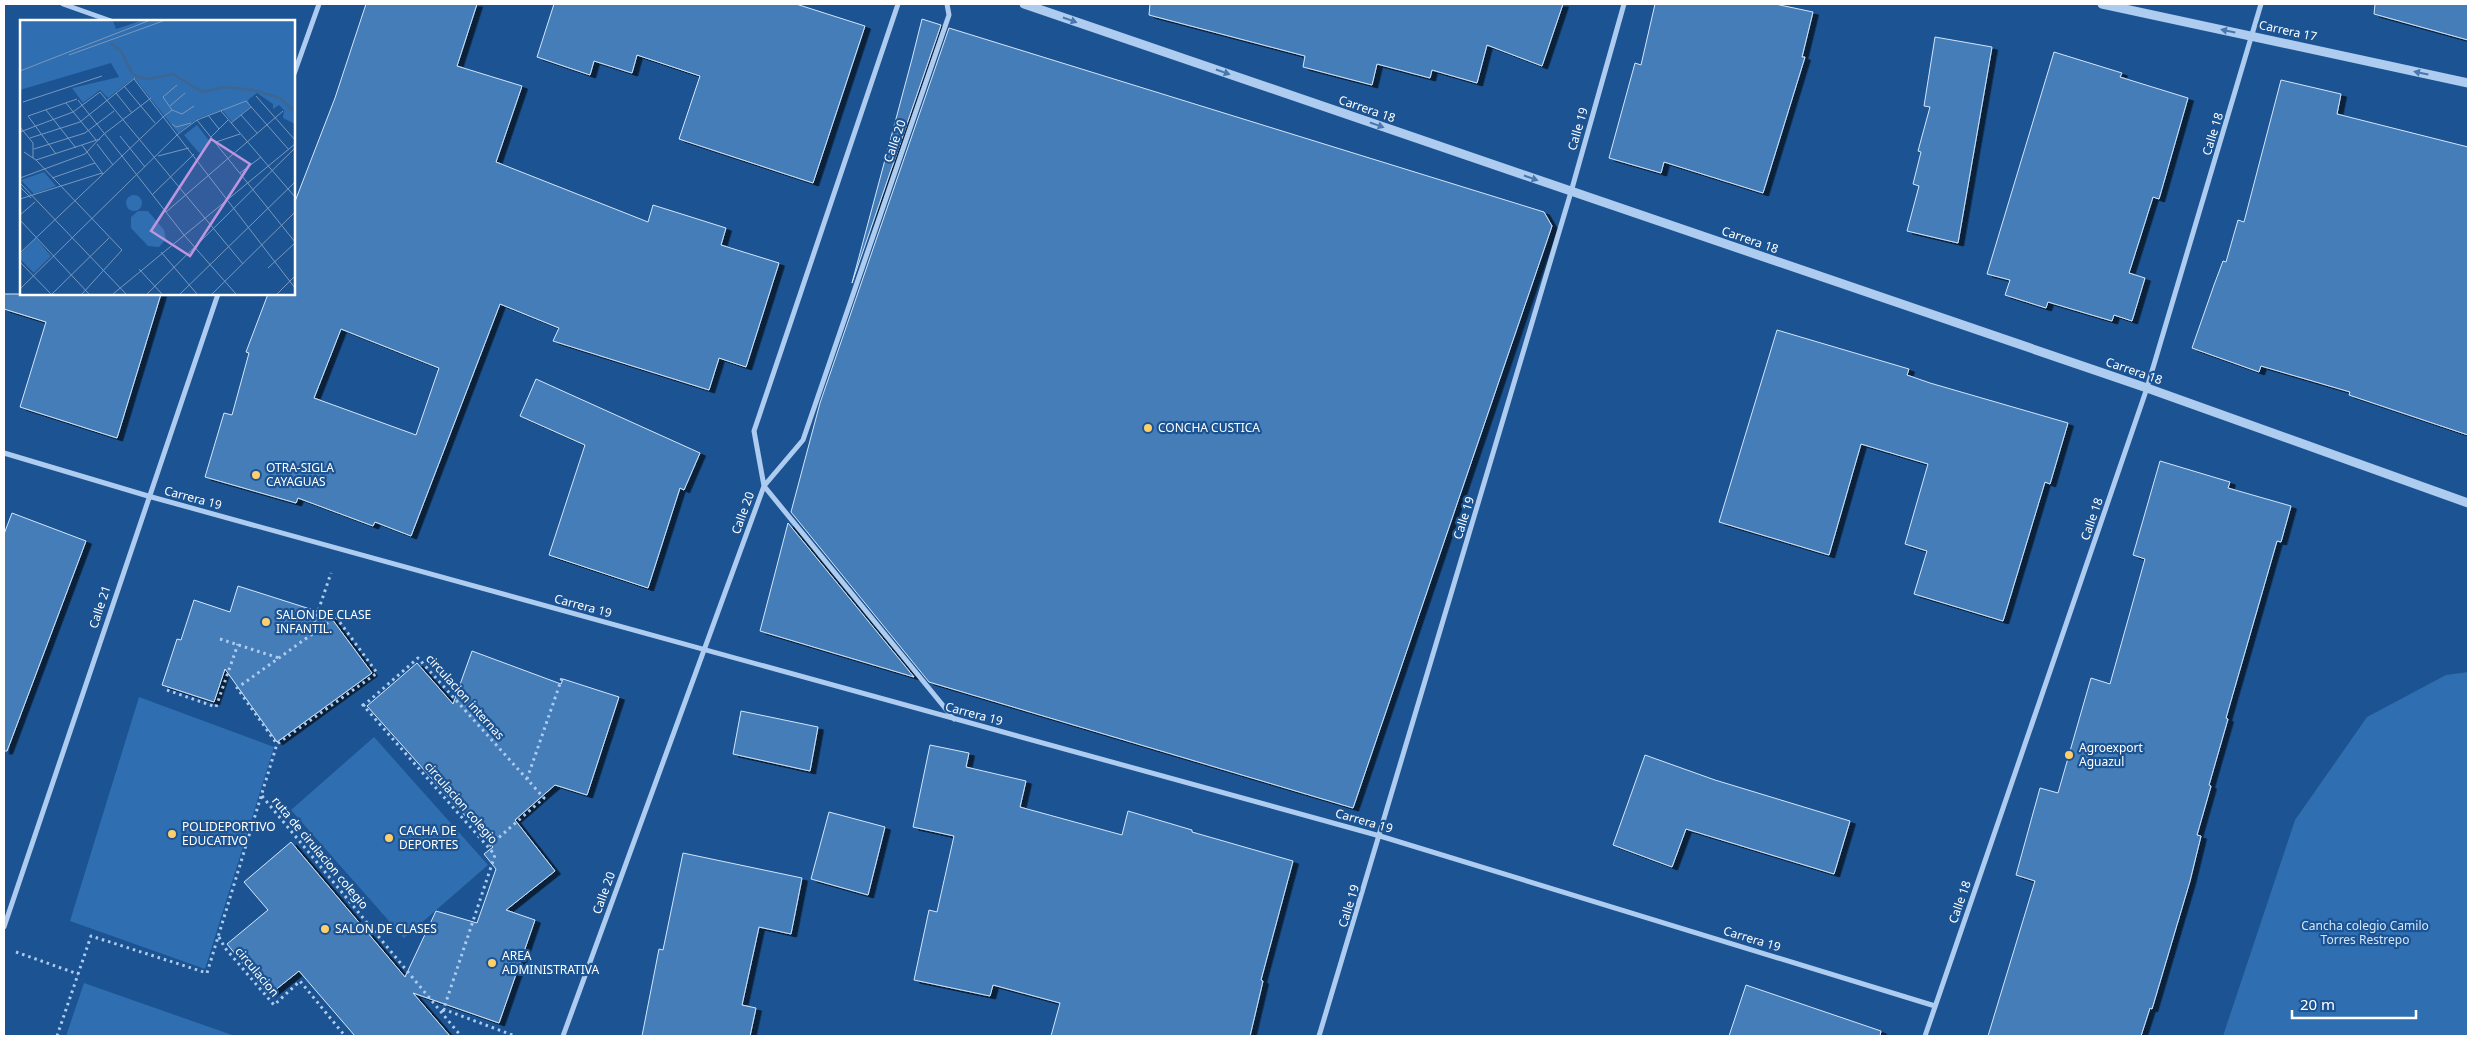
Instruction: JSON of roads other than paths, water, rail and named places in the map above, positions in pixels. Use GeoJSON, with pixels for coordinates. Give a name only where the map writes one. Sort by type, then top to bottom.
{"type":"FeatureCollection","features":[{"type":"Feature","properties":{"kind":"street"},"geometry":{"type":"LineString","coordinates":[[63,4],[108,20]]}},
{"type":"Feature","properties":{"kind":"street"},"geometry":{"type":"LineString","coordinates":[[295,71],[319,4]]}},
{"type":"Feature","properties":{"kind":"street"},"geometry":{"type":"LineString","coordinates":[[898,4],[754,431],[764,486],[954,719]]}},
{"type":"Feature","properties":{"kind":"street","name":"Calle 20"},"geometry":{"type":"LineString","coordinates":[[563,1036],[764,486],[803,440],[949,15],[946,4]]}},
{"type":"Feature","properties":{"kind":"street","name":"Carrera 18"},"geometry":{"type":"LineString","coordinates":[[1024,4],[2147,388],[2468,503]]}},
{"type":"Feature","properties":{"kind":"street","name":"Calle 19"},"geometry":{"type":"LineString","coordinates":[[1319,1036],[1571,192],[1624,4]]}},
{"type":"Feature","properties":{"kind":"street","name":"Carrera 17"},"geometry":{"type":"LineString","coordinates":[[2102,4],[2468,83]]}},
{"type":"Feature","properties":{"kind":"street","name":"Calle 18"},"geometry":{"type":"LineString","coordinates":[[1925,1036],[2147,388],[2261,4]]}},
{"type":"Feature","properties":{"kind":"street","name":"Calle 21"},"geometry":{"type":"LineString","coordinates":[[4,927],[5,918],[218,295]]}},
{"type":"Feature","properties":{"kind":"street","name":"Carrera 19"},"geometry":{"type":"LineString","coordinates":[[4,452],[148,496],[1380,836],[1935,1006]]}},
{"type":"Feature","properties":{"kind":"place","name":"CONCHA CUSTICA"},"geometry":{"type":"Point","coordinates":[1148,428]}},
{"type":"Feature","properties":{"kind":"place","name":"OTRA-SIGLA CAYAGUAS"},"geometry":{"type":"Point","coordinates":[256,475]}},
{"type":"Feature","properties":{"kind":"place","name":"SALON DE CLASE INFANTIL."},"geometry":{"type":"Point","coordinates":[266,622]}},
{"type":"Feature","properties":{"kind":"place","name":"Agroexport Aguazul"},"geometry":{"type":"Point","coordinates":[2069,755]}},
{"type":"Feature","properties":{"kind":"place","name":"POLIDEPORTIVO EDUCATIVO"},"geometry":{"type":"Point","coordinates":[172,834]}},
{"type":"Feature","properties":{"kind":"place","name":"CACHA DE DEPORTES"},"geometry":{"type":"Point","coordinates":[389,838]}},
{"type":"Feature","properties":{"kind":"place","name":"SALON DE CLASES"},"geometry":{"type":"Point","coordinates":[325,929]}},
{"type":"Feature","properties":{"kind":"place","name":"AREA ADMINISTRATIVA"},"geometry":{"type":"Point","coordinates":[492,963]}},
{"type":"Feature","properties":{"kind":"park label","name":"Cancha colegio Camilo Torres Restrepo"},"geometry":{"type":"Point","coordinates":[2365,933]}}]}
